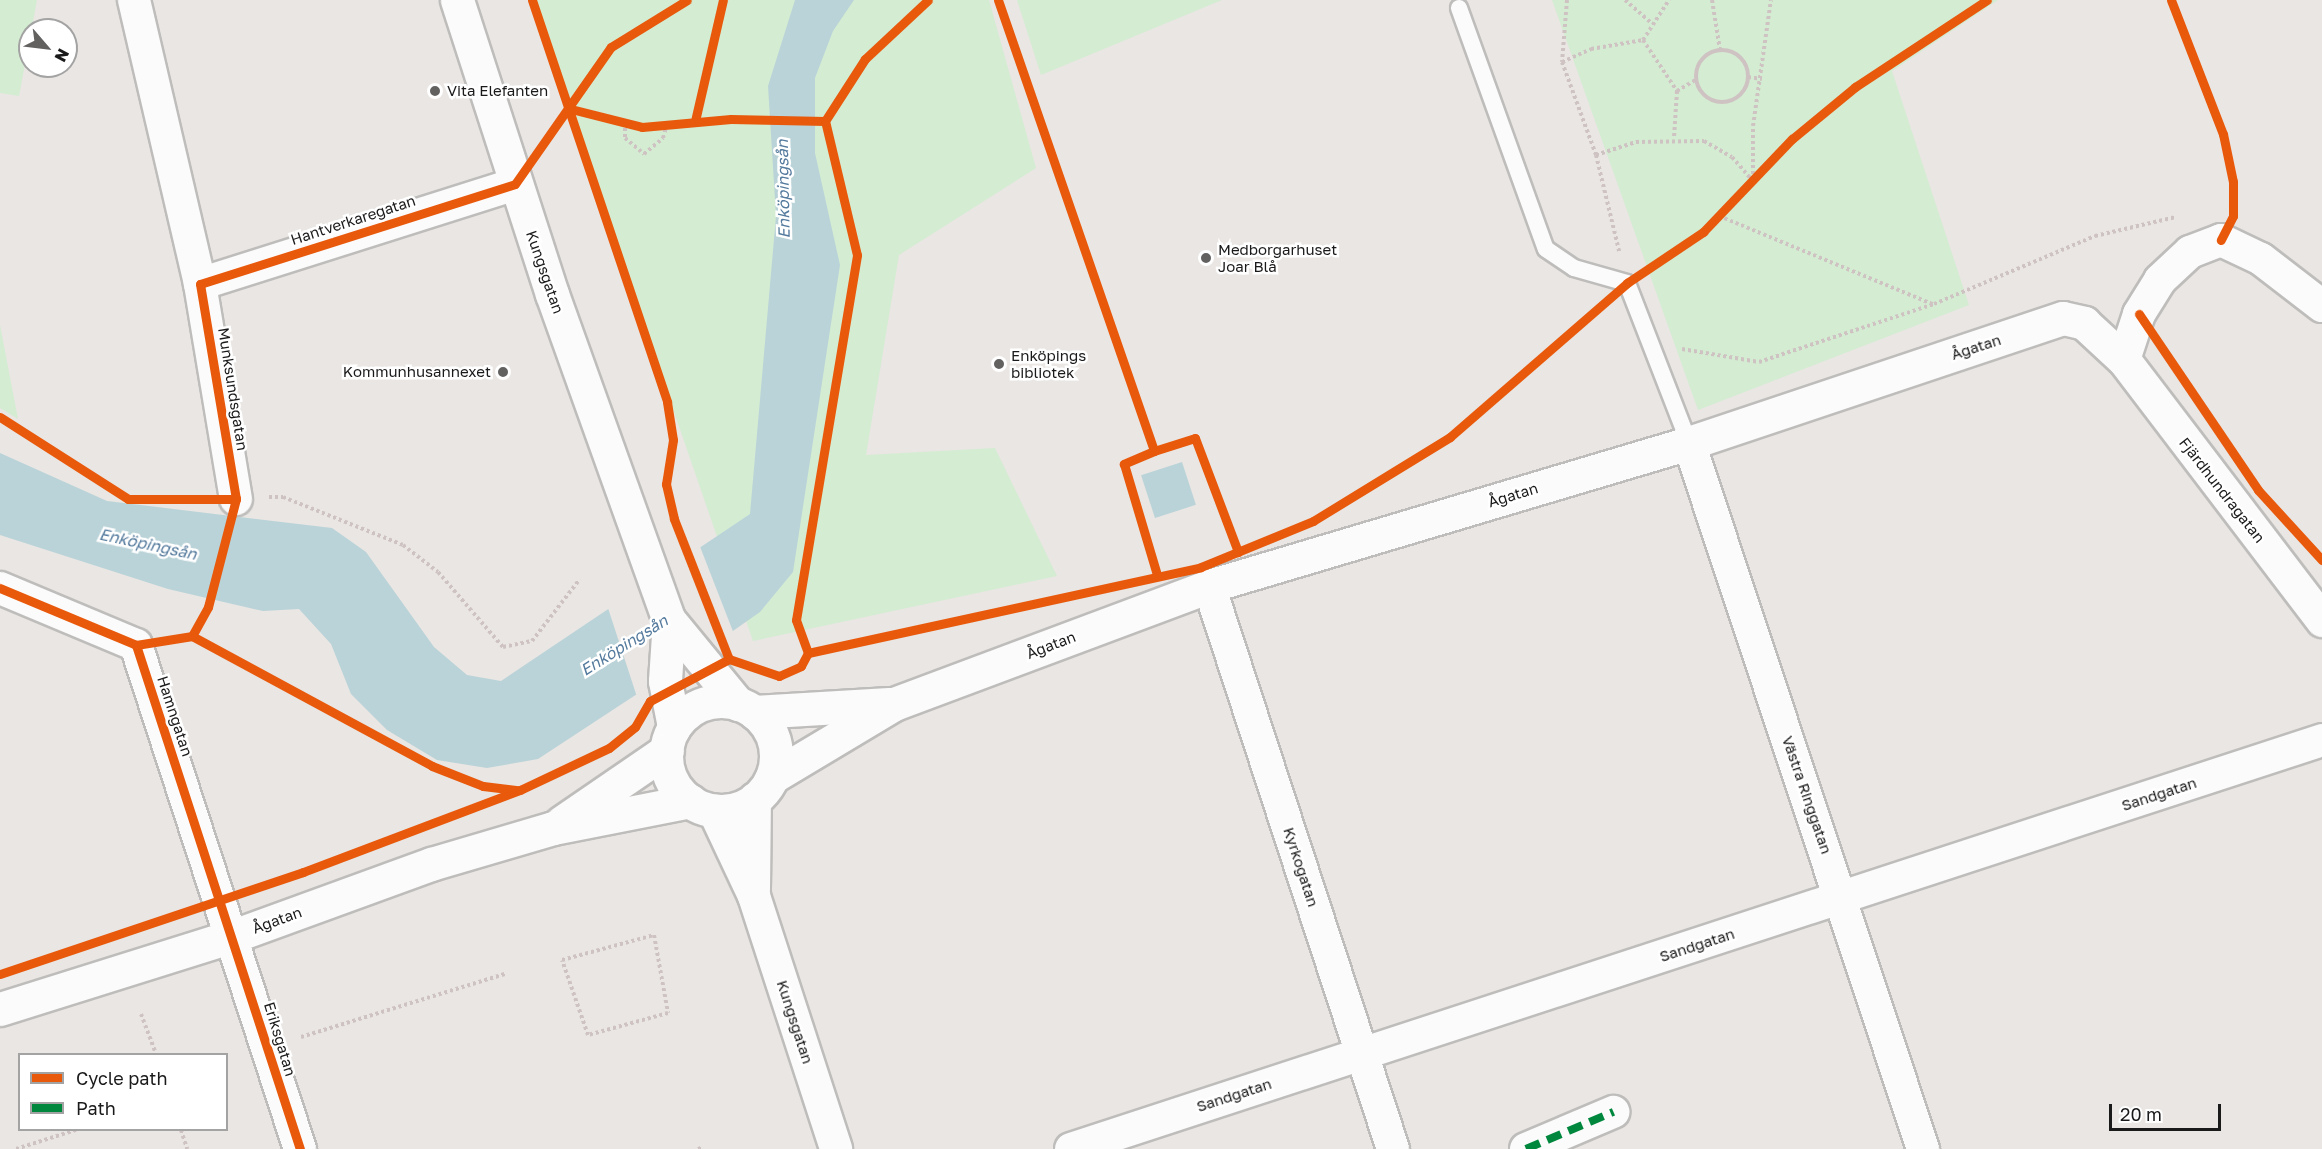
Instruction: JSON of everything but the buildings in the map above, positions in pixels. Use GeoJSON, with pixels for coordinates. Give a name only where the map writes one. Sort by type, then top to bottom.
{"type":"FeatureCollection","features":[{"type":"Feature","properties":{"kind":"street","name":"Munksundsgatan"},"geometry":{"type":"LineString","coordinates":[[134,0],[200,284],[236,499]]}},
{"type":"Feature","properties":{"kind":"street","name":"Kungsgatan"},"geometry":{"type":"LineString","coordinates":[[457,0],[515,184],[669,620]]}},
{"type":"Feature","properties":{"kind":"street","name":"Hantverkaregatan"},"geometry":{"type":"LineString","coordinates":[[200,284],[515,184]]}},
{"type":"Feature","properties":{"kind":"street"},"geometry":{"type":"LineString","coordinates":[[2124,360],[2139,314],[2160,280],[2190,252],[2221,240],[2260,259],[2322,306]]}},
{"type":"Feature","properties":{"kind":"street","name":"Ågatan"},"geometry":{"type":"LineString","coordinates":[[0,1009],[233,936],[431,864],[553,828],[702,806],[732,810],[894,704],[1209,586],[1689,443],[2063,318],[2091,328],[2124,360]]}},
{"type":"Feature","properties":{"kind":"street","name":"Fjärdhundragatan"},"geometry":{"type":"LineString","coordinates":[[2124,360],[2322,620]]}},
{"type":"Feature","properties":{"kind":"street","name":"Västra Ringgatan"},"geometry":{"type":"LineString","coordinates":[[1689,443],[1923,1149]]}},
{"type":"Feature","properties":{"kind":"street","name":"Kyrkogatan"},"geometry":{"type":"LineString","coordinates":[[1209,586],[1393,1149]]}},
{"type":"Feature","properties":{"kind":"street","name":"Hamngatan"},"geometry":{"type":"LineString","coordinates":[[0,588],[136,645],[233,936]]}},
{"type":"Feature","properties":{"kind":"street"},"geometry":{"type":"LineString","coordinates":[[669,620],[705,659],[774,742],[763,788]]}},
{"type":"Feature","properties":{"kind":"street"},"geometry":{"type":"LineString","coordinates":[[669,620],[665,681],[671,739],[671,780],[702,806]]}},
{"type":"Feature","properties":{"kind":"street","name":"Ågatan"},"geometry":{"type":"LineString","coordinates":[[553,828],[671,739],[703,704],[746,708],[894,704]]}},
{"type":"Feature","properties":{"kind":"street","name":"Sandgatan"},"geometry":{"type":"LineString","coordinates":[[1071,1149],[1842,899],[2322,740]]}},
{"type":"Feature","properties":{"kind":"street","name":"Kungsgatan"},"geometry":{"type":"LineString","coordinates":[[754,896],[763,788]]}},
{"type":"Feature","properties":{"kind":"street","name":"Kungsgatan"},"geometry":{"type":"LineString","coordinates":[[702,806],[754,896],[836,1149]]}},
{"type":"Feature","properties":{"kind":"street","name":"Eriksgatan"},"geometry":{"type":"LineString","coordinates":[[233,936],[266,1047],[300,1149]]}},
{"type":"Feature","properties":{"kind":"street"},"geometry":{"type":"LineString","coordinates":[[1526,1149],[1613,1112]]}},
{"type":"Feature","properties":{"kind":"lane"},"geometry":{"type":"LineString","coordinates":[[1459,8],[1546,249],[1574,268],[1627,283],[1654,344],[1689,443]]}},
{"type":"Feature","properties":{"kind":"path"},"geometry":{"type":"LineString","coordinates":[[1567,0],[1562,62],[1596,155],[1627,283]]}},
{"type":"Feature","properties":{"kind":"path"},"geometry":{"type":"LineString","coordinates":[[1625,0],[1651,23]]}},
{"type":"Feature","properties":{"kind":"path"},"geometry":{"type":"LineString","coordinates":[[1643,40],[1651,23],[1669,0]]}},
{"type":"Feature","properties":{"kind":"path"},"geometry":{"type":"LineString","coordinates":[[1712,0],[1720,50]]}},
{"type":"Feature","properties":{"kind":"path"},"geometry":{"type":"LineString","coordinates":[[1752,180],[1771,0]]}},
{"type":"Feature","properties":{"kind":"path"},"geometry":{"type":"LineString","coordinates":[[1562,62],[1592,48],[1643,40]]}},
{"type":"Feature","properties":{"kind":"path"},"geometry":{"type":"LineString","coordinates":[[1643,40],[1677,91],[1674,138]]}},
{"type":"Feature","properties":{"kind":"path"},"geometry":{"type":"LineString","coordinates":[[1677,91],[1697,79],[1705,57],[1720,50],[1743,60],[1748,77],[1742,93],[1727,102],[1710,99],[1697,79]]}},
{"type":"Feature","properties":{"kind":"path"},"geometry":{"type":"LineString","coordinates":[[1748,77],[1762,79]]}},
{"type":"Feature","properties":{"kind":"path"},"geometry":{"type":"LineString","coordinates":[[614,120],[629,123],[625,138],[644,154],[663,138],[671,123]]}},
{"type":"Feature","properties":{"kind":"path"},"geometry":{"type":"LineString","coordinates":[[650,126],[671,123]]}},
{"type":"Feature","properties":{"kind":"path"},"geometry":{"type":"LineString","coordinates":[[1596,155],[1674,138],[1704,141],[1732,157],[1752,180]]}},
{"type":"Feature","properties":{"kind":"path"},"geometry":{"type":"LineString","coordinates":[[1752,180],[1768,164]]}},
{"type":"Feature","properties":{"kind":"path"},"geometry":{"type":"LineString","coordinates":[[1654,344],[1760,362],[1934,304],[2095,236],[2187,215]]}},
{"type":"Feature","properties":{"kind":"path"},"geometry":{"type":"LineString","coordinates":[[1719,216],[1934,304]]}},
{"type":"Feature","properties":{"kind":"path"},"geometry":{"type":"LineString","coordinates":[[236,499],[283,497],[403,545],[438,572],[503,647],[532,641],[580,579]]}},
{"type":"Feature","properties":{"kind":"path"},"geometry":{"type":"LineString","coordinates":[[654,935],[668,1013],[588,1035],[562,960],[654,935]]}},
{"type":"Feature","properties":{"kind":"path"},"geometry":{"type":"LineString","coordinates":[[266,1047],[505,974]]}},
{"type":"Feature","properties":{"kind":"path"},"geometry":{"type":"LineString","coordinates":[[141,1014],[156,1053]]}},
{"type":"Feature","properties":{"kind":"path"},"geometry":{"type":"LineString","coordinates":[[16,1149],[73,1131]]}},
{"type":"Feature","properties":{"kind":"path"},"geometry":{"type":"LineString","coordinates":[[181,1131],[187,1149]]}},
{"type":"Feature","properties":{"kind":"green space"},"geometry":{"type":"Polygon","coordinates":[[[0,0],[37,0],[34,18],[18,18],[18,78],[22,78],[19,96],[0,93],[0,0]]]}},
{"type":"Feature","properties":{"kind":"green space"},"geometry":{"type":"Polygon","coordinates":[[[532,0],[989,0],[1036,168],[899,255],[866,455],[995,448],[1057,576],[753,641],[532,0]]]}},
{"type":"Feature","properties":{"kind":"green space"},"geometry":{"type":"Polygon","coordinates":[[[1017,0],[1222,0],[1041,75],[1017,0]]]}},
{"type":"Feature","properties":{"kind":"green space"},"geometry":{"type":"Polygon","coordinates":[[[1552,0],[1998,0],[1892,71],[1969,305],[1698,410],[1552,0]]]}},
{"type":"Feature","properties":{"kind":"green space"},"geometry":{"type":"Polygon","coordinates":[[[0,325],[18,419],[0,408],[0,325]]]}},
{"type":"Feature","properties":{"kind":"water","name":"Enköpingsån"},"geometry":{"type":"Polygon","coordinates":[[[795,0],[854,0],[833,31],[815,78],[815,153],[840,265],[793,572],[760,612],[730,633],[538,759],[487,768],[437,760],[387,730],[351,694],[331,644],[299,609],[263,611],[168,589],[0,535],[0,453],[107,501],[332,528],[366,552],[434,647],[467,675],[501,681],[750,514],[776,216],[768,86],[795,0]]]}},
{"type":"Feature","properties":{"kind":"water"},"geometry":{"type":"Polygon","coordinates":[[[1182,462],[1196,505],[1155,518],[1141,475],[1182,462]]]}},
{"type":"Feature","properties":{"kind":"pier"},"geometry":{"type":"Polygon","coordinates":[[[699,544],[734,634],[637,697],[607,605],[699,544]]]}},
{"type":"Feature","properties":{"kind":"marked path"},"geometry":{"type":"LineString","coordinates":[[1526,1149],[1613,1112]]}},
{"type":"Feature","properties":{"kind":"cycle path"},"geometry":{"type":"LineString","coordinates":[[532,0],[667,402],[673,440],[666,484],[674,519],[729,659]]}},
{"type":"Feature","properties":{"kind":"cycle path"},"geometry":{"type":"LineString","coordinates":[[136,645],[192,636],[208,607],[236,499],[200,284],[515,184],[611,47],[687,0]]}},
{"type":"Feature","properties":{"kind":"cycle path"},"geometry":{"type":"LineString","coordinates":[[695,121],[723,0]]}},
{"type":"Feature","properties":{"kind":"cycle path"},"geometry":{"type":"LineString","coordinates":[[808,653],[796,620],[857,255],[825,121],[865,59],[928,0]]}},
{"type":"Feature","properties":{"kind":"cycle path"},"geometry":{"type":"LineString","coordinates":[[998,0],[1154,451],[1195,438],[1238,552]]}},
{"type":"Feature","properties":{"kind":"cycle path"},"geometry":{"type":"LineString","coordinates":[[0,974],[303,872],[520,790],[609,748],[635,727],[650,701],[729,659],[779,676],[801,666],[808,653],[1201,567],[1313,521],[1450,437],[1627,283],[1703,232],[1792,139],[1855,87],[1987,0]]}},
{"type":"Feature","properties":{"kind":"cycle path"},"geometry":{"type":"LineString","coordinates":[[2171,0],[2223,134],[2233,182],[2233,216],[2221,240]]}},
{"type":"Feature","properties":{"kind":"cycle path"},"geometry":{"type":"LineString","coordinates":[[571,109],[642,127],[731,119],[825,121]]}},
{"type":"Feature","properties":{"kind":"cycle path"},"geometry":{"type":"LineString","coordinates":[[2139,314],[2258,490],[2322,560]]}},
{"type":"Feature","properties":{"kind":"cycle path"},"geometry":{"type":"LineString","coordinates":[[0,417],[128,499],[236,499]]}},
{"type":"Feature","properties":{"kind":"cycle path"},"geometry":{"type":"LineString","coordinates":[[1154,451],[1124,464],[1157,575]]}},
{"type":"Feature","properties":{"kind":"cycle path"},"geometry":{"type":"LineString","coordinates":[[0,588],[136,645],[300,1149]]}},
{"type":"Feature","properties":{"kind":"cycle path"},"geometry":{"type":"LineString","coordinates":[[192,636],[432,766],[483,786],[518,790]]}},
{"type":"Feature","properties":{"kind":"place","name":"Vita Elefanten"},"geometry":{"type":"Point","coordinates":[435,91]}},
{"type":"Feature","properties":{"kind":"place","name":"Medborgarhuset Joar Blå"},"geometry":{"type":"Point","coordinates":[1206,258]}},
{"type":"Feature","properties":{"kind":"place","name":"Enköpings bibliotek"},"geometry":{"type":"Point","coordinates":[999,364]}},
{"type":"Feature","properties":{"kind":"place","name":"Kommunhusannexet"},"geometry":{"type":"Point","coordinates":[503,372]}}]}
